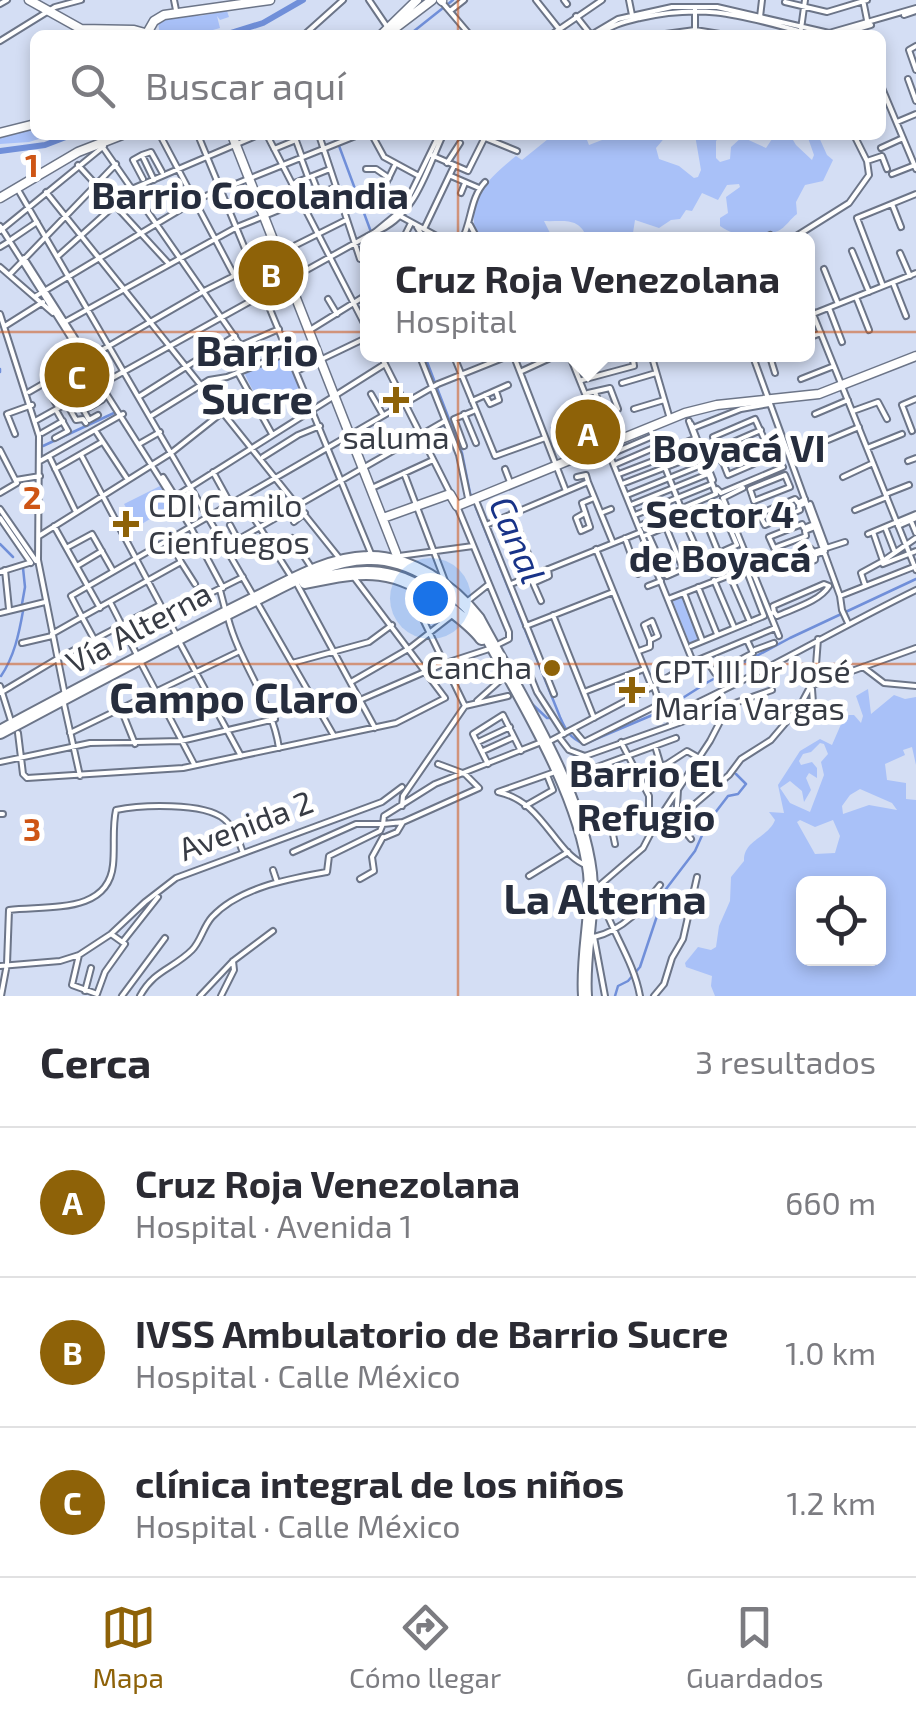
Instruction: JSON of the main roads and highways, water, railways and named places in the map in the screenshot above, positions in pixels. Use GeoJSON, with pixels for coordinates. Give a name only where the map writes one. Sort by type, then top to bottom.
{"type":"FeatureCollection","features":[{"type":"Feature","properties":{"kind":"highway"},"geometry":{"type":"LineString","coordinates":[[377,558],[398,554],[409,573]]}},
{"type":"Feature","properties":{"kind":"highway","name":"Vía Alterna"},"geometry":{"type":"LineString","coordinates":[[296,582],[377,558],[454,602],[491,648],[508,674],[574,818],[584,864],[586,898],[579,966],[583,996]]}},
{"type":"Feature","properties":{"kind":"highway","name":"Vía Alterna"},"geometry":{"type":"LineString","coordinates":[[7,732],[316,572],[409,573],[432,596],[454,602]]}},
{"type":"Feature","properties":{"kind":"highway"},"geometry":{"type":"LineString","coordinates":[[416,606],[419,595],[432,596]]}},
{"type":"Feature","properties":{"kind":"highway","name":"Vía Alterna"},"geometry":{"type":"LineString","coordinates":[[491,648],[564,782],[579,821],[594,883],[583,996]]}},
{"type":"Feature","properties":{"kind":"waterway"},"geometry":{"type":"LineString","coordinates":[[240,30],[263,23],[303,0]]}},
{"type":"Feature","properties":{"kind":"waterway","name":"Canal"},"geometry":{"type":"LineString","coordinates":[[415,30],[453,0]]}},
{"type":"Feature","properties":{"kind":"waterway"},"geometry":{"type":"LineString","coordinates":[[0,151],[58,140]]}},
{"type":"Feature","properties":{"kind":"waterway","name":"Canal"},"geometry":{"type":"LineString","coordinates":[[337,140],[371,232]]}},
{"type":"Feature","properties":{"kind":"waterway","name":"Canal"},"geometry":{"type":"LineString","coordinates":[[427,362],[462,453],[470,493],[560,717],[569,734],[584,744],[662,711],[790,638],[916,579]]}},
{"type":"Feature","properties":{"kind":"waterway"},"geometry":{"type":"LineString","coordinates":[[43,446],[114,413]]}},
{"type":"Feature","properties":{"kind":"waterway"},"geometry":{"type":"LineString","coordinates":[[0,544],[13,557]]}},
{"type":"Feature","properties":{"kind":"waterway"},"geometry":{"type":"LineString","coordinates":[[22,604],[23,568]]}},
{"type":"Feature","properties":{"kind":"waterway"},"geometry":{"type":"LineString","coordinates":[[1,676],[13,653],[23,611]]}},
{"type":"Feature","properties":{"kind":"waterway"},"geometry":{"type":"LineString","coordinates":[[531,703],[552,718]]}},
{"type":"Feature","properties":{"kind":"waterway"},"geometry":{"type":"LineString","coordinates":[[615,996],[618,986],[640,967],[666,889],[695,851],[708,822],[728,796],[738,794],[746,784],[736,774]]}},
{"type":"Feature","properties":{"kind":"place","name":"IVSS Ambulatorio de Barrio Sucre"},"geometry":{"type":"Point","coordinates":[271,273]}},
{"type":"Feature","properties":{"kind":"place","name":"clínica integral de los niños"},"geometry":{"type":"Point","coordinates":[77,375]}},
{"type":"Feature","properties":{"kind":"place","name":"saluma"},"geometry":{"type":"Point","coordinates":[396,400]}},
{"type":"Feature","properties":{"kind":"place","name":"Cruz Roja Venezolana"},"geometry":{"type":"Point","coordinates":[588,432]}},
{"type":"Feature","properties":{"kind":"place","name":"CDI Camilo Cienfuegos"},"geometry":{"type":"Point","coordinates":[126,524]}},
{"type":"Feature","properties":{"kind":"place","name":"Cancha"},"geometry":{"type":"Point","coordinates":[552,668]}},
{"type":"Feature","properties":{"kind":"place","name":"CPT III Dr José María Vargas"},"geometry":{"type":"Point","coordinates":[632,690]}},
{"type":"Feature","properties":{"kind":"district","name":"Barrio Cocolandia"},"geometry":{"type":"Point","coordinates":[250,196]}},
{"type":"Feature","properties":{"kind":"district","name":"Barrio Sucre"},"geometry":{"type":"Point","coordinates":[257,375]}},
{"type":"Feature","properties":{"kind":"district","name":"Boyacá VI"},"geometry":{"type":"Point","coordinates":[739,449]}},
{"type":"Feature","properties":{"kind":"district","name":"Sector 4 de Boyacá"},"geometry":{"type":"Point","coordinates":[720,537]}},
{"type":"Feature","properties":{"kind":"district","name":"Campo Claro"},"geometry":{"type":"Point","coordinates":[234,698]}},
{"type":"Feature","properties":{"kind":"district","name":"Barrio El Refugio"},"geometry":{"type":"Point","coordinates":[646,796]}},
{"type":"Feature","properties":{"kind":"district","name":"La Alterna"},"geometry":{"type":"Point","coordinates":[605,899]}}]}
